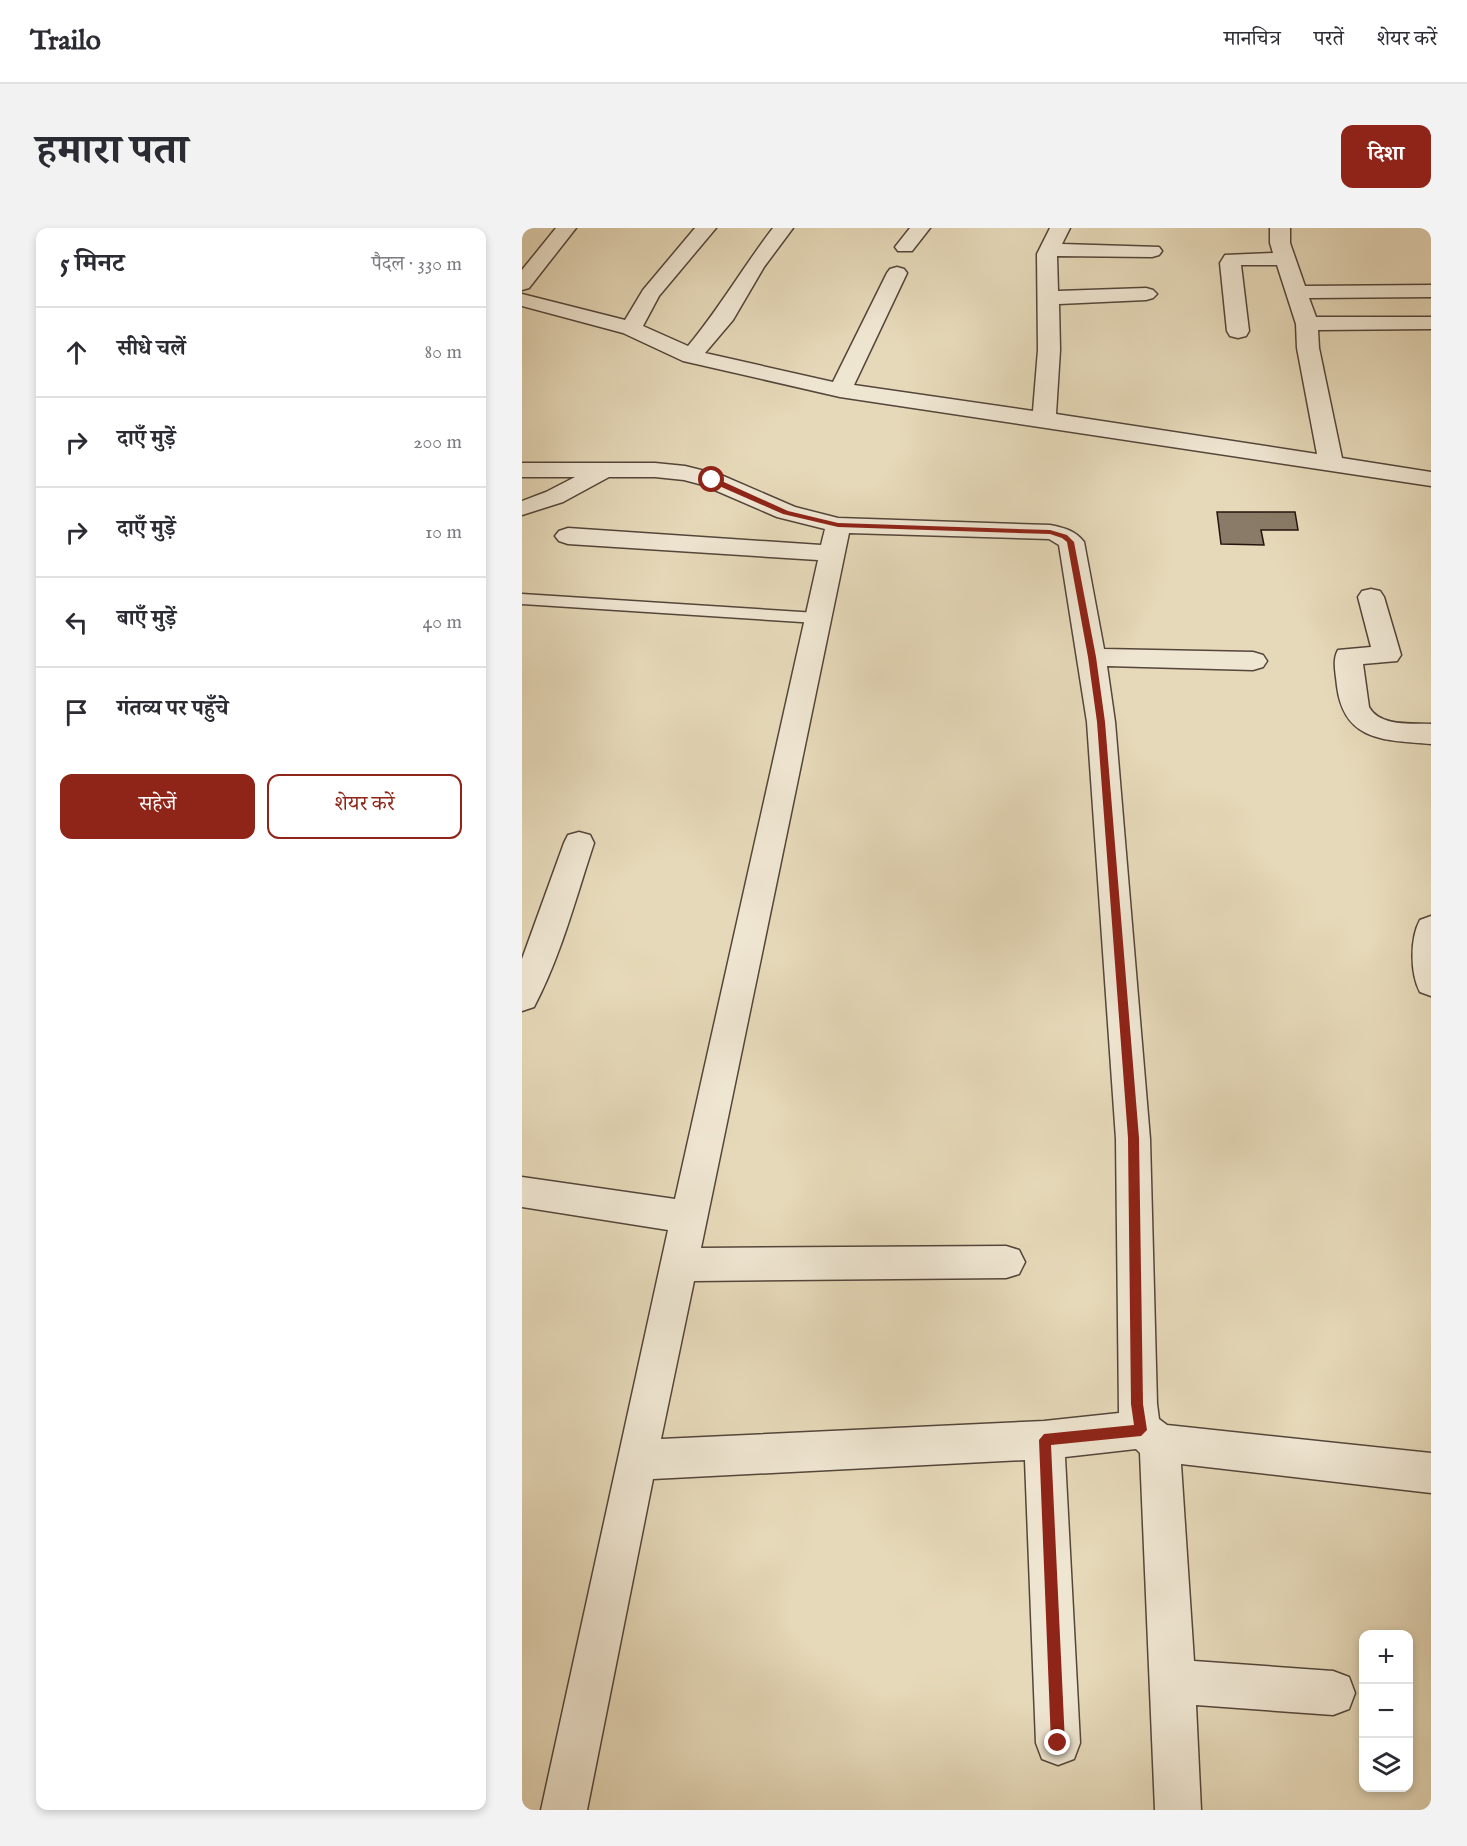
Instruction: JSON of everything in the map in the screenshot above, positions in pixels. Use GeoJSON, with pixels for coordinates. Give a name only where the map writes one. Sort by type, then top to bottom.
{"type":"FeatureCollection","features":[{"type":"Feature","properties":{"kind":"street"},"geometry":{"type":"LineString","coordinates":[[522,284],[566,228]]}},
{"type":"Feature","properties":{"kind":"street"},"geometry":{"type":"LineString","coordinates":[[631,328],[650,294],[706,228]]}},
{"type":"Feature","properties":{"kind":"street"},"geometry":{"type":"LineString","coordinates":[[691,357],[725,315],[755,265],[783,228]]}},
{"type":"Feature","properties":{"kind":"street"},"geometry":{"type":"LineString","coordinates":[[906,247],[920,228]]}},
{"type":"Feature","properties":{"kind":"street"},"geometry":{"type":"LineString","coordinates":[[1044,419],[1049,350],[1048,250],[1060,228]]}},
{"type":"Feature","properties":{"kind":"street"},"geometry":{"type":"LineString","coordinates":[[1280,228],[1280,243],[1307,324],[1308,348],[1330,465]]}},
{"type":"Feature","properties":{"kind":"street"},"geometry":{"type":"LineString","coordinates":[[1048,250],[1152,250]]}},
{"type":"Feature","properties":{"kind":"street"},"geometry":{"type":"LineString","coordinates":[[1238,331],[1230,263],[1232,259],[1285,259]]}},
{"type":"Feature","properties":{"kind":"street"},"geometry":{"type":"LineString","coordinates":[[840,390],[897,273]]}},
{"type":"Feature","properties":{"kind":"street"},"geometry":{"type":"LineString","coordinates":[[1295,292],[1431,291]]}},
{"type":"Feature","properties":{"kind":"street"},"geometry":{"type":"LineString","coordinates":[[1047,298],[1146,294]]}},
{"type":"Feature","properties":{"kind":"street"},"geometry":{"type":"LineString","coordinates":[[522,300],[631,328],[691,357],[840,390],[1431,479]]}},
{"type":"Feature","properties":{"kind":"street"},"geometry":{"type":"LineString","coordinates":[[1307,324],[1431,323]]}},
{"type":"Feature","properties":{"kind":"street"},"geometry":{"type":"LineString","coordinates":[[522,470],[655,470],[685,473],[712,480],[786,512],[835,539]]}},
{"type":"Feature","properties":{"kind":"street"},"geometry":{"type":"LineString","coordinates":[[522,508],[542,504],[606,470]]}},
{"type":"Feature","properties":{"kind":"street"},"geometry":{"type":"LineString","coordinates":[[568,536],[835,539],[1050,532],[1064,536],[1071,542],[1092,657],[1101,722],[1133,1138],[1137,1404],[1151,1437],[1173,1681],[1178,1810]]}},
{"type":"Feature","properties":{"kind":"street"},"geometry":{"type":"LineString","coordinates":[[564,1810],[678,1265],[835,539]]}},
{"type":"Feature","properties":{"kind":"street"},"geometry":{"type":"LineString","coordinates":[[1371,597],[1387,655],[1348,656],[1356,711],[1365,722],[1378,727],[1431,734]]}},
{"type":"Feature","properties":{"kind":"street"},"geometry":{"type":"LineString","coordinates":[[1092,657],[1253,661]]}},
{"type":"Feature","properties":{"kind":"street"},"geometry":{"type":"LineString","coordinates":[[522,998],[541,952],[579,843]]}},
{"type":"Feature","properties":{"kind":"street"},"geometry":{"type":"LineString","coordinates":[[1431,928],[1428,938],[1431,983]]}},
{"type":"Feature","properties":{"kind":"street"},"geometry":{"type":"LineString","coordinates":[[522,1192],[689,1217]]}},
{"type":"Feature","properties":{"kind":"street"},"geometry":{"type":"LineString","coordinates":[[678,1265],[1006,1262]]}},
{"type":"Feature","properties":{"kind":"street"},"geometry":{"type":"LineString","coordinates":[[638,1460],[1151,1437],[1431,1473]]}},
{"type":"Feature","properties":{"kind":"street"},"geometry":{"type":"LineString","coordinates":[[1044,1440],[1058,1743]]}},
{"type":"Feature","properties":{"kind":"street"},"geometry":{"type":"LineString","coordinates":[[1173,1681],[1333,1693]]}},
{"type":"Feature","properties":{"kind":"lane"},"geometry":{"type":"LineString","coordinates":[[522,599],[818,618]]}},
{"type":"Feature","properties":{"kind":"building"},"geometry":{"type":"Polygon","coordinates":[[[1217,512],[1295,512],[1298,530],[1261,530],[1264,545],[1221,544],[1217,512]]]}},
{"type":"Feature","properties":{"kind":"route"},"geometry":{"type":"LineString","coordinates":[[712,480],[786,512],[838,525],[1050,532],[1064,536],[1071,542],[1092,657],[1101,722],[1133,1138],[1137,1404],[1141,1430],[1044,1440],[1058,1743]]}}]}
